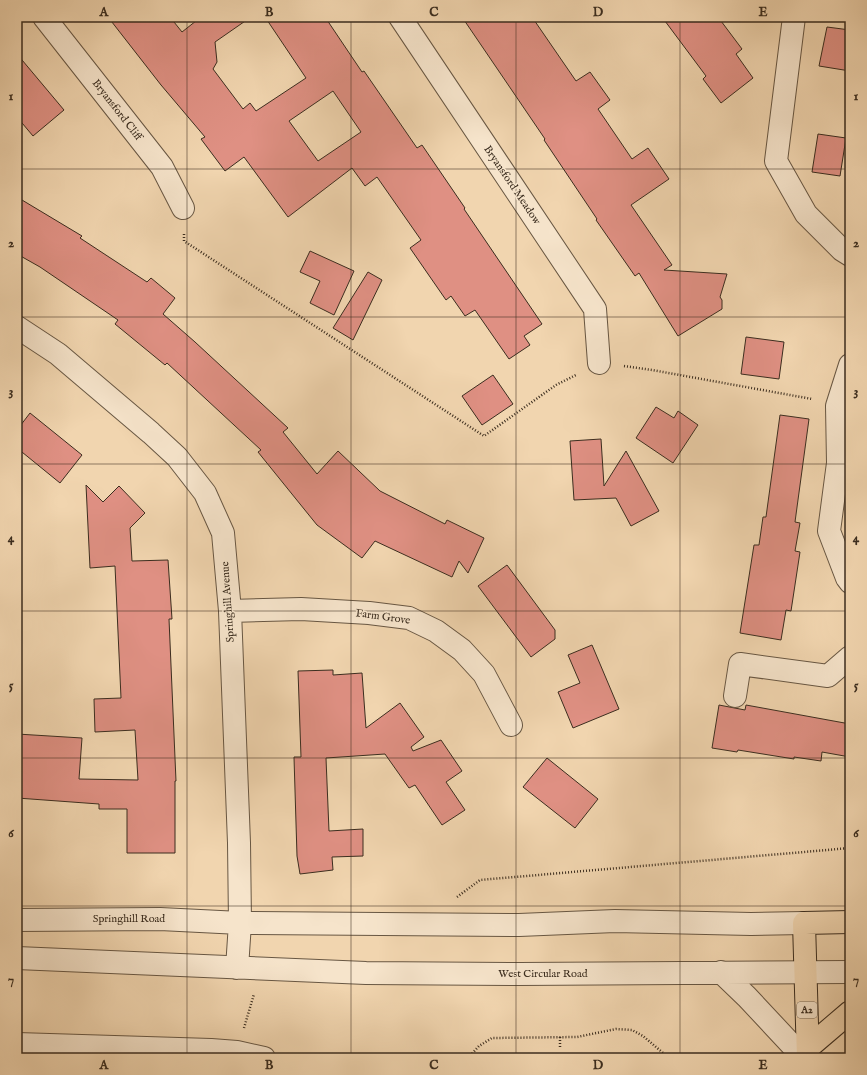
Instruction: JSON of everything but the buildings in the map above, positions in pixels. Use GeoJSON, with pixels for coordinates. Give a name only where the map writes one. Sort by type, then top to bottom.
{"type":"FeatureCollection","features":[{"type":"Feature","properties":{"kind":"highway"},"geometry":{"type":"LineString","coordinates":[[804,923],[850,922]]}},
{"type":"Feature","properties":{"kind":"highway","name":"A2"},"geometry":{"type":"LineString","coordinates":[[804,923],[807,1054]]}},
{"type":"Feature","properties":{"kind":"highway"},"geometry":{"type":"LineString","coordinates":[[807,1054],[850,1012]]}},
{"type":"Feature","properties":{"kind":"street","name":"Bryansford Cliff"},"geometry":{"type":"LineString","coordinates":[[44,17],[162,167],[183,208]]}},
{"type":"Feature","properties":{"kind":"street","name":"Bryansford Meadow"},"geometry":{"type":"LineString","coordinates":[[400,17],[595,309],[599,363]]}},
{"type":"Feature","properties":{"kind":"street"},"geometry":{"type":"LineString","coordinates":[[794,17],[776,161],[806,214],[842,250],[850,255]]}},
{"type":"Feature","properties":{"kind":"street","name":"Springhill Avenue"},"geometry":{"type":"LineString","coordinates":[[17,327],[58,354],[177,457],[206,493],[223,533],[230,611],[240,923],[237,968]]}},
{"type":"Feature","properties":{"kind":"street"},"geometry":{"type":"LineString","coordinates":[[850,365],[837,406],[838,464],[829,531],[847,578],[850,582]]}},
{"type":"Feature","properties":{"kind":"street","name":"Farm Grove"},"geometry":{"type":"LineString","coordinates":[[230,611],[301,609],[369,613],[409,618],[436,631],[462,650],[484,674],[511,724]]}},
{"type":"Feature","properties":{"kind":"street"},"geometry":{"type":"LineString","coordinates":[[735,696],[740,664],[828,676],[850,657]]}},
{"type":"Feature","properties":{"kind":"street","name":"Springhill Road"},"geometry":{"type":"LineString","coordinates":[[17,920],[160,919],[240,923]]}},
{"type":"Feature","properties":{"kind":"street"},"geometry":{"type":"LineString","coordinates":[[240,923],[804,923]]}},
{"type":"Feature","properties":{"kind":"street"},"geometry":{"type":"LineString","coordinates":[[17,958],[237,968]]}},
{"type":"Feature","properties":{"kind":"street","name":"West Circular Road"},"geometry":{"type":"LineString","coordinates":[[237,968],[366,973],[503,974],[850,972]]}},
{"type":"Feature","properties":{"kind":"street"},"geometry":{"type":"LineString","coordinates":[[721,972],[807,1054]]}},
{"type":"Feature","properties":{"kind":"street"},"geometry":{"type":"LineString","coordinates":[[17,1044],[211,1050],[237,1052],[264,1058]]}},
{"type":"Feature","properties":{"kind":"path"},"geometry":{"type":"LineString","coordinates":[[183,208],[184,241],[484,436],[556,385],[599,363],[652,370],[806,397],[837,406]]}},
{"type":"Feature","properties":{"kind":"path"},"geometry":{"type":"LineString","coordinates":[[456,898],[480,880],[850,848]]}},
{"type":"Feature","properties":{"kind":"path"},"geometry":{"type":"LineString","coordinates":[[237,1052],[262,969]]}},
{"type":"Feature","properties":{"kind":"path"},"geometry":{"type":"LineString","coordinates":[[468,1058],[479,1046],[492,1038],[577,1037],[616,1029],[632,1030],[643,1036],[668,1058]]}},
{"type":"Feature","properties":{"kind":"path"},"geometry":{"type":"LineString","coordinates":[[560,1037],[560,1048]]}}]}
